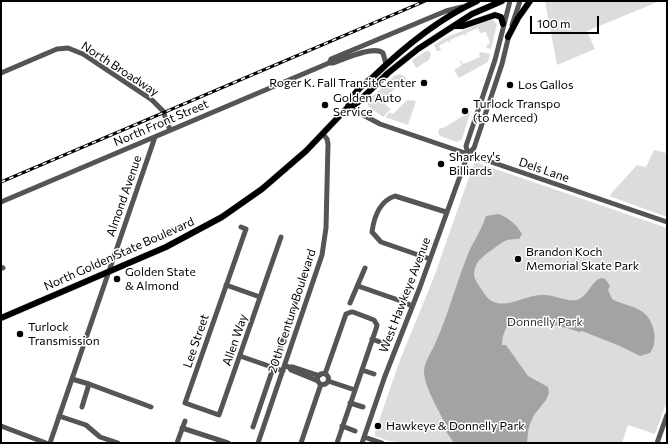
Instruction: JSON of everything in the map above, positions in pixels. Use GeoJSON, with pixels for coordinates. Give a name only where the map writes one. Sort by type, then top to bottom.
{"type":"FeatureCollection","features":[{"type":"Feature","properties":{"kind":"main road","name":"North Golden State Boulevard"},"geometry":{"type":"LineString","coordinates":[[348,107],[350,99],[386,64],[418,37],[464,7],[477,1]]}},
{"type":"Feature","properties":{"kind":"main road","name":"North Golden State Boulevard"},"geometry":{"type":"LineString","coordinates":[[1,318],[108,273],[187,237],[232,210],[280,175],[323,134],[348,107],[356,104],[410,55],[476,12],[502,1]]}},
{"type":"Feature","properties":{"kind":"main road"},"geometry":{"type":"LineString","coordinates":[[508,37],[518,18],[530,1]]}},
{"type":"Feature","properties":{"kind":"main road"},"geometry":{"type":"LineString","coordinates":[[454,26],[463,26],[494,15],[501,17],[503,24]]}},
{"type":"Feature","properties":{"kind":"street","name":"West Hawkeye Avenue"},"geometry":{"type":"LineString","coordinates":[[468,154],[466,146],[493,66],[510,1]]}},
{"type":"Feature","properties":{"kind":"street","name":"West Hawkeye Avenue"},"geometry":{"type":"LineString","coordinates":[[362,443],[385,376],[468,154],[474,148],[502,64],[508,37],[520,1]]}},
{"type":"Feature","properties":{"kind":"street","name":"North Front Street"},"geometry":{"type":"LineString","coordinates":[[1,202],[329,62],[331,59],[446,11],[464,7]]}},
{"type":"Feature","properties":{"kind":"street","name":"North Broadway"},"geometry":{"type":"LineString","coordinates":[[1,73],[57,49],[68,48],[76,50],[154,102],[163,111],[170,130]]}},
{"type":"Feature","properties":{"kind":"street","name":"North Front Street"},"geometry":{"type":"LineString","coordinates":[[329,62],[333,63],[376,50],[383,53],[386,64]]}},
{"type":"Feature","properties":{"kind":"street","name":"Dels Lane"},"geometry":{"type":"LineString","coordinates":[[348,107],[377,122],[667,222]]}},
{"type":"Feature","properties":{"kind":"street","name":"20th Century Boulevard"},"geometry":{"type":"LineString","coordinates":[[258,443],[286,368],[324,249],[326,228],[328,143],[323,134]]}},
{"type":"Feature","properties":{"kind":"street","name":"Almond Avenue"},"geometry":{"type":"LineString","coordinates":[[50,443],[155,137]]}},
{"type":"Feature","properties":{"kind":"street"},"geometry":{"type":"LineString","coordinates":[[430,259],[381,242],[377,239],[372,232],[377,214],[382,204],[389,198],[395,196],[446,212]]}},
{"type":"Feature","properties":{"kind":"street","name":"Lee Street"},"geometry":{"type":"LineString","coordinates":[[185,403],[246,229],[241,227]]}},
{"type":"Feature","properties":{"kind":"street","name":"Allen Way"},"geometry":{"type":"LineString","coordinates":[[185,403],[219,415],[281,237]]}},
{"type":"Feature","properties":{"kind":"street"},"geometry":{"type":"LineString","coordinates":[[350,304],[365,268]]}},
{"type":"Feature","properties":{"kind":"street"},"geometry":{"type":"LineString","coordinates":[[226,285],[260,297]]}},
{"type":"Feature","properties":{"kind":"street"},"geometry":{"type":"LineString","coordinates":[[358,286],[412,306]]}},
{"type":"Feature","properties":{"kind":"street"},"geometry":{"type":"LineString","coordinates":[[253,427],[297,298]]}},
{"type":"Feature","properties":{"kind":"street"},"geometry":{"type":"LineString","coordinates":[[301,443],[320,383],[318,378],[323,375],[345,317],[348,313],[353,312],[374,320],[377,325],[337,443]]}},
{"type":"Feature","properties":{"kind":"street"},"geometry":{"type":"LineString","coordinates":[[372,339],[384,344]]}},
{"type":"Feature","properties":{"kind":"street"},"geometry":{"type":"LineString","coordinates":[[240,356],[274,368],[286,368],[292,366],[317,375],[328,376],[328,381]]}},
{"type":"Feature","properties":{"kind":"street"},"geometry":{"type":"LineString","coordinates":[[286,368],[320,383],[326,384],[328,381],[355,390]]}},
{"type":"Feature","properties":{"kind":"street"},"geometry":{"type":"LineString","coordinates":[[362,370],[374,374]]}},
{"type":"Feature","properties":{"kind":"street"},"geometry":{"type":"LineString","coordinates":[[72,378],[151,406]]}},
{"type":"Feature","properties":{"kind":"street"},"geometry":{"type":"LineString","coordinates":[[82,406],[89,384]]}},
{"type":"Feature","properties":{"kind":"street"},"geometry":{"type":"LineString","coordinates":[[350,403],[363,407]]}},
{"type":"Feature","properties":{"kind":"street"},"geometry":{"type":"LineString","coordinates":[[657,443],[667,415]]}},
{"type":"Feature","properties":{"kind":"street"},"geometry":{"type":"LineString","coordinates":[[59,416],[86,425],[100,437],[118,443]]}},
{"type":"Feature","properties":{"kind":"street"},"geometry":{"type":"LineString","coordinates":[[177,443],[184,421]]}},
{"type":"Feature","properties":{"kind":"street"},"geometry":{"type":"LineString","coordinates":[[1,426],[46,443]]}},
{"type":"Feature","properties":{"kind":"street"},"geometry":{"type":"LineString","coordinates":[[342,426],[355,431]]}},
{"type":"Feature","properties":{"kind":"street"},"geometry":{"type":"LineString","coordinates":[[182,428],[228,443]]}},
{"type":"Feature","properties":{"kind":"street"},"geometry":{"type":"LineString","coordinates":[[661,432],[667,434]]}},
{"type":"Feature","properties":{"kind":"street"},"geometry":{"type":"LineString","coordinates":[[364,437],[382,443]]}},
{"type":"Feature","properties":{"kind":"green space"},"geometry":{"type":"Polygon","coordinates":[[[660,1],[587,31],[595,49],[557,65],[545,2],[660,1]]]}},
{"type":"Feature","properties":{"kind":"green space"},"geometry":{"type":"Polygon","coordinates":[[[492,19],[497,24],[491,49],[487,48],[486,46],[490,43],[486,32],[480,33],[478,28],[466,33],[467,37],[464,34],[450,40],[451,43],[448,41],[439,46],[441,50],[437,51],[434,45],[447,37],[492,19]]]}},
{"type":"Feature","properties":{"kind":"green space"},"geometry":{"type":"Polygon","coordinates":[[[426,51],[429,51],[431,54],[429,60],[416,68],[412,60],[426,51]]]}},
{"type":"Feature","properties":{"kind":"green space"},"geometry":{"type":"Polygon","coordinates":[[[479,53],[490,54],[488,62],[459,78],[454,70],[462,65],[460,61],[461,60],[463,64],[480,57],[479,53]]]}},
{"type":"Feature","properties":{"kind":"green space"},"geometry":{"type":"Polygon","coordinates":[[[400,74],[406,78],[407,81],[403,87],[400,84],[383,100],[391,109],[383,117],[368,106],[368,101],[394,76],[400,74]]]}},
{"type":"Feature","properties":{"kind":"green space"},"geometry":{"type":"Polygon","coordinates":[[[407,100],[416,101],[408,125],[385,117],[390,112],[392,114],[394,113],[407,100]]]}},
{"type":"Feature","properties":{"kind":"green space"},"geometry":{"type":"Polygon","coordinates":[[[471,111],[462,139],[457,142],[440,136],[438,133],[439,129],[471,111]]]}},
{"type":"Feature","properties":{"kind":"green space"},"geometry":{"type":"Polygon","coordinates":[[[654,150],[667,153],[667,217],[609,196],[637,165],[646,167],[654,150]]]}},
{"type":"Feature","properties":{"kind":"green space","name":"Donnelly Park"},"geometry":{"type":"Polygon","coordinates":[[[474,163],[478,163],[667,228],[667,401],[655,434],[628,425],[622,443],[410,443],[389,441],[375,436],[375,432],[400,360],[434,277],[474,163]]]}},
{"type":"Feature","properties":{"kind":"shaded area"},"geometry":{"type":"Polygon","coordinates":[[[499,214],[512,222],[522,234],[519,239],[507,240],[492,250],[480,260],[477,265],[474,276],[488,298],[502,304],[544,295],[577,300],[584,295],[595,281],[603,278],[610,286],[608,290],[612,299],[638,309],[649,319],[654,330],[654,343],[650,353],[640,356],[620,346],[582,331],[579,332],[537,321],[521,319],[516,320],[505,330],[502,345],[506,345],[528,376],[548,387],[549,393],[546,400],[534,415],[530,424],[527,443],[454,443],[445,430],[445,423],[429,391],[424,368],[445,320],[470,249],[486,216],[499,214]]]}},
{"type":"Feature","properties":{"kind":"railway"},"geometry":{"type":"LineString","coordinates":[[1,182],[425,1]]}},
{"type":"Feature","properties":{"kind":"place","name":"Roger K. Fall Transit Center"},"geometry":{"type":"Point","coordinates":[424,83]}},
{"type":"Feature","properties":{"kind":"place","name":"Los Gallos"},"geometry":{"type":"Point","coordinates":[510,85]}},
{"type":"Feature","properties":{"kind":"place","name":"Golden Auto Service"},"geometry":{"type":"Point","coordinates":[325,105]}},
{"type":"Feature","properties":{"kind":"place","name":"Turlock Transpo (to Merced)"},"geometry":{"type":"Point","coordinates":[465,111]}},
{"type":"Feature","properties":{"kind":"place","name":"Sharkey's Billiards"},"geometry":{"type":"Point","coordinates":[441,164]}},
{"type":"Feature","properties":{"kind":"place","name":"Brandon Koch Memorial Skate Park"},"geometry":{"type":"Point","coordinates":[518,259]}},
{"type":"Feature","properties":{"kind":"place","name":"Golden State & Almond"},"geometry":{"type":"Point","coordinates":[117,279]}},
{"type":"Feature","properties":{"kind":"place","name":"Turlock Transmission"},"geometry":{"type":"Point","coordinates":[20,334]}},
{"type":"Feature","properties":{"kind":"place","name":"Hawkeye & Donnelly Park"},"geometry":{"type":"Point","coordinates":[378,426]}}]}
